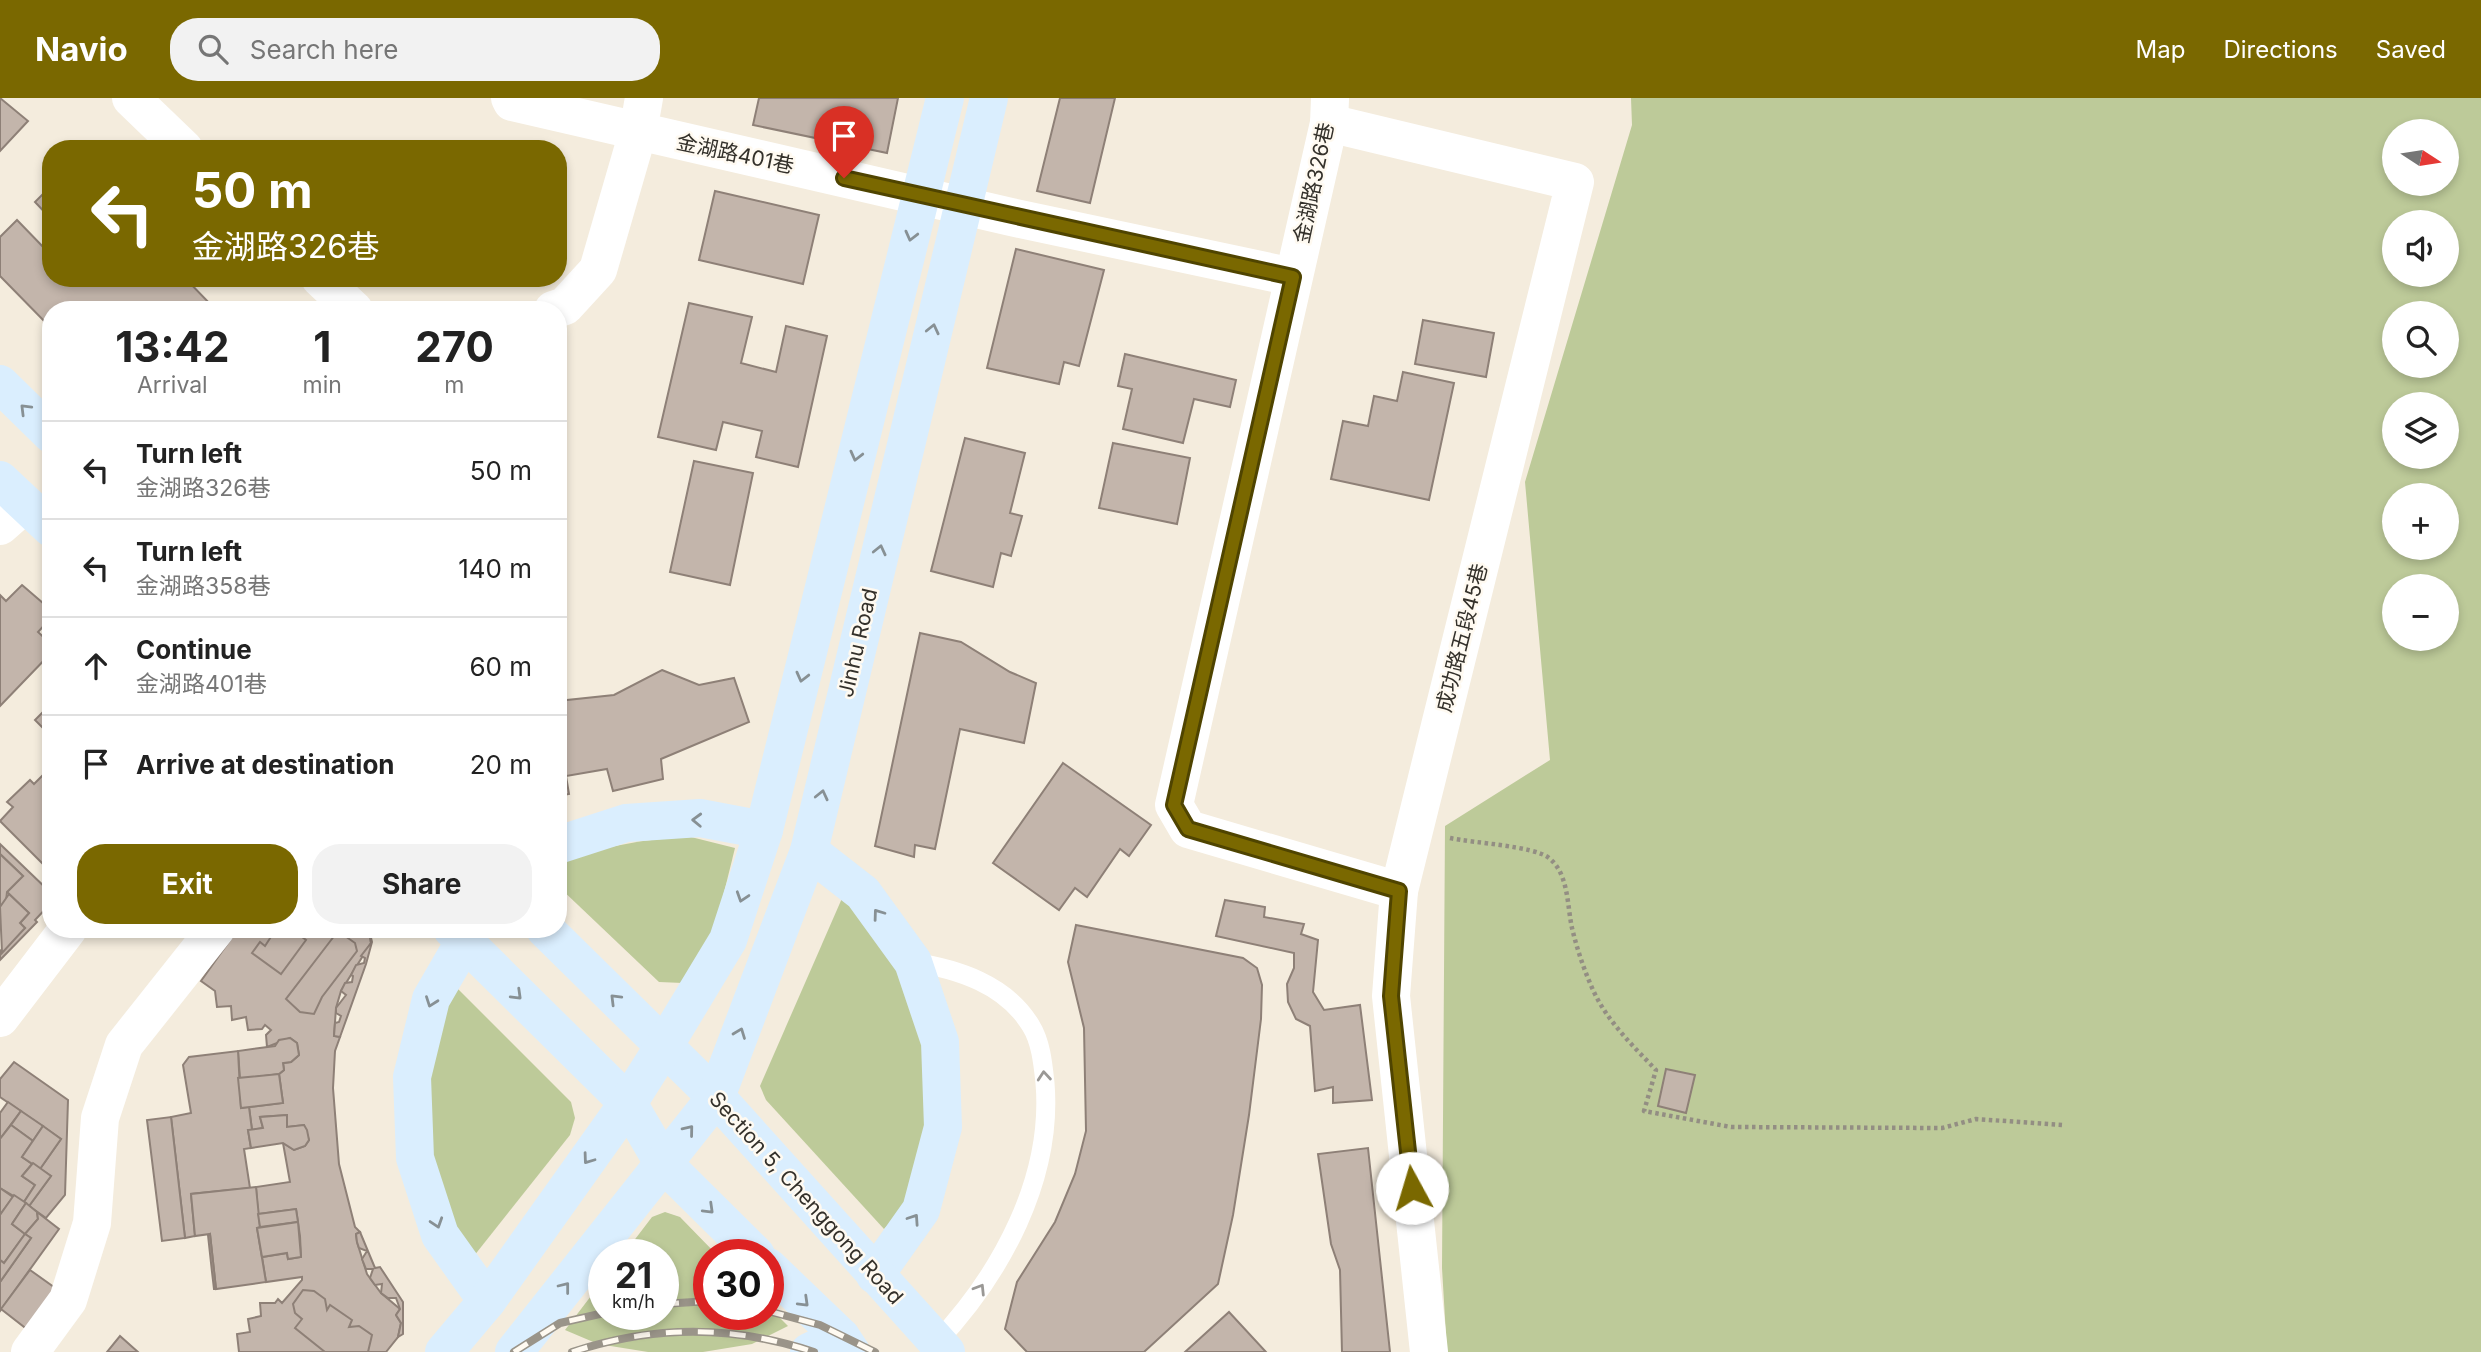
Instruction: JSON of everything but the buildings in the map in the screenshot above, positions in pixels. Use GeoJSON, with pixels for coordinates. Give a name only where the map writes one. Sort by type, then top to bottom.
{"type":"FeatureCollection","features":[{"type":"Feature","properties":{"kind":"main road"},"geometry":{"type":"LineString","coordinates":[[444,1352],[487,1301],[628,1103],[728,940],[764,830],[945,98]]}},
{"type":"Feature","properties":{"kind":"main road","name":"Jinhu Road"},"geometry":{"type":"LineString","coordinates":[[528,1348],[663,1163],[716,1097],[808,851],[989,98]]}},
{"type":"Feature","properties":{"kind":"main road"},"geometry":{"type":"LineString","coordinates":[[0,383],[42,425]]}},
{"type":"Feature","properties":{"kind":"main road"},"geometry":{"type":"LineString","coordinates":[[567,842],[626,823],[700,818],[764,830]]}},
{"type":"Feature","properties":{"kind":"main road"},"geometry":{"type":"LineString","coordinates":[[808,851],[863,893],[913,962],[940,1042],[943,1127],[920,1210],[875,1275]]}},
{"type":"Feature","properties":{"kind":"main road"},"geometry":{"type":"LineString","coordinates":[[457,938],[431,999],[412,1077],[415,1158],[440,1235],[487,1301]]}},
{"type":"Feature","properties":{"kind":"main road"},"geometry":{"type":"LineString","coordinates":[[460,938],[628,1103],[663,1163],[740,1239]]}},
{"type":"Feature","properties":{"kind":"main road","name":"Section 5, Chenggong Road"},"geometry":{"type":"LineString","coordinates":[[554,938],[716,1097],[942,1347]]}},
{"type":"Feature","properties":{"kind":"main road"},"geometry":{"type":"LineString","coordinates":[[784,1286],[834,1347]]}},
{"type":"Feature","properties":{"kind":"street"},"geometry":{"type":"LineString","coordinates":[[131,98],[175,140]]}},
{"type":"Feature","properties":{"kind":"street","name":"金湖路401巷"},"geometry":{"type":"LineString","coordinates":[[510,98],[512,102],[641,115],[962,206],[1293,277]]}},
{"type":"Feature","properties":{"kind":"street","name":"金湖路326巷"},"geometry":{"type":"LineString","coordinates":[[1329,110],[1174,805],[1188,829],[1399,891]]}},
{"type":"Feature","properties":{"kind":"street","name":"成功路五段45巷"},"geometry":{"type":"LineString","coordinates":[[1329,110],[1575,182],[1399,891],[1391,996],[1429,1352]]}},
{"type":"Feature","properties":{"kind":"street"},"geometry":{"type":"LineString","coordinates":[[567,304],[598,271],[641,115]]}},
{"type":"Feature","properties":{"kind":"street"},"geometry":{"type":"LineString","coordinates":[[330,287],[344,301]]}},
{"type":"Feature","properties":{"kind":"street"},"geometry":{"type":"LineString","coordinates":[[0,1018],[61,938]]}},
{"type":"Feature","properties":{"kind":"street"},"geometry":{"type":"LineString","coordinates":[[30,1352],[68,1300],[92,1223],[100,1118],[124,1045],[209,938]]}},
{"type":"Feature","properties":{"kind":"lane"},"geometry":{"type":"LineString","coordinates":[[913,962],[948,967],[993,988],[1012,1004],[1031,1026],[1043,1060],[1046,1096],[1042,1146],[1033,1183],[1010,1241],[942,1347]]}},
{"type":"Feature","properties":{"kind":"path"},"geometry":{"type":"LineString","coordinates":[[1414,829],[1502,848],[1532,848],[1551,859],[1567,893],[1572,928],[1594,992],[1614,1024],[1656,1070],[1644,1111],[1731,1128],[1942,1128],[1976,1119],[2062,1125]]}},
{"type":"Feature","properties":{"kind":"green space"},"geometry":{"type":"Polygon","coordinates":[[[1631,98],[2481,98],[2481,1352],[1447,1352],[1442,1268],[1445,826],[1550,760],[1525,482],[1632,125],[1631,98]]]}},
{"type":"Feature","properties":{"kind":"green space"},"geometry":{"type":"Polygon","coordinates":[[[691,837],[735,848],[715,929],[683,983],[659,982],[567,895],[567,860],[623,844],[691,837]]]}},
{"type":"Feature","properties":{"kind":"green space"},"geometry":{"type":"Polygon","coordinates":[[[843,896],[903,970],[931,1048],[920,1192],[884,1229],[766,1100],[760,1086],[843,896]]]}},
{"type":"Feature","properties":{"kind":"green space"},"geometry":{"type":"Polygon","coordinates":[[[445,982],[455,986],[571,1102],[575,1118],[570,1135],[470,1261],[418,1144],[445,982]]]}},
{"type":"Feature","properties":{"kind":"green space"},"geometry":{"type":"Polygon","coordinates":[[[665,1212],[680,1217],[701,1239],[693,1239],[693,1330],[780,1330],[752,1344],[703,1352],[648,1352],[598,1344],[565,1330],[588,1300],[588,1330],[679,1330],[679,1239],[635,1239],[652,1217],[665,1212]]]}},
{"type":"Feature","properties":{"kind":"railway"},"geometry":{"type":"LineString","coordinates":[[679,1303],[693,1302]]}},
{"type":"Feature","properties":{"kind":"railway"},"geometry":{"type":"LineString","coordinates":[[784,1315],[820,1325],[875,1352]]}},
{"type":"Feature","properties":{"kind":"railway"},"geometry":{"type":"LineString","coordinates":[[514,1352],[560,1323],[588,1317]]}},
{"type":"Feature","properties":{"kind":"railway"},"geometry":{"type":"LineString","coordinates":[[572,1352],[633,1337],[693,1332],[753,1337],[814,1352]]}},
{"type":"Feature","properties":{"kind":"route"},"geometry":{"type":"LineString","coordinates":[[844,178],[1011,217],[1293,277],[1174,805],[1188,829],[1399,891],[1391,996],[1412,1188]]}}]}
